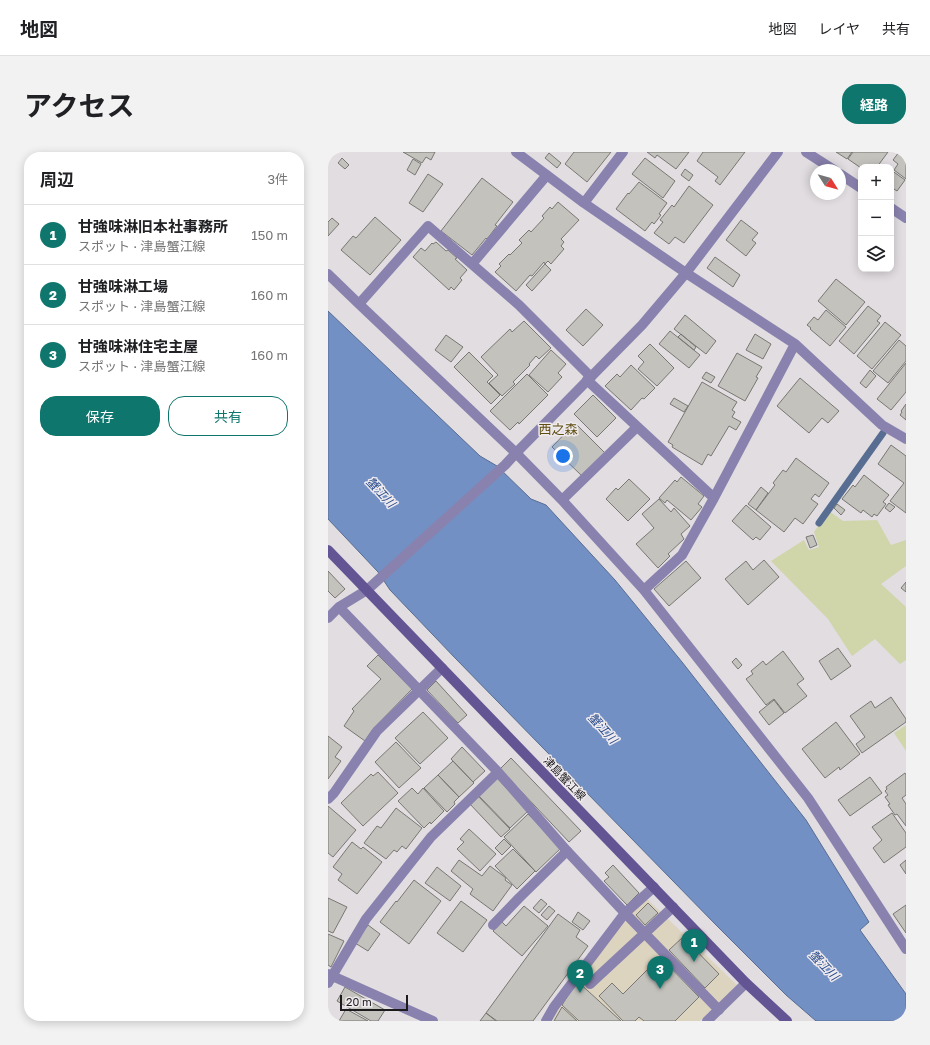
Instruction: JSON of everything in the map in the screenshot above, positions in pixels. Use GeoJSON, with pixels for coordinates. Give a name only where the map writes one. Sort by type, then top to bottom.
{"type":"FeatureCollection","features":[{"type":"Feature","properties":{"kind":"main road","name":"津島蟹江線"},"geometry":{"type":"LineString","coordinates":[[328,550],[370,588],[442,668],[746,983],[787,1021]]}},
{"type":"Feature","properties":{"kind":"street"},"geometry":{"type":"LineString","coordinates":[[516,152],[584,203],[795,344],[882,425],[906,439]]}},
{"type":"Feature","properties":{"kind":"street"},"geometry":{"type":"LineString","coordinates":[[584,203],[623,152]]}},
{"type":"Feature","properties":{"kind":"street"},"geometry":{"type":"LineString","coordinates":[[328,618],[339,607],[370,588],[505,465],[642,325],[686,272],[778,152]]}},
{"type":"Feature","properties":{"kind":"street"},"geometry":{"type":"LineString","coordinates":[[806,152],[825,164]]}},
{"type":"Feature","properties":{"kind":"street"},"geometry":{"type":"LineString","coordinates":[[472,264],[547,175]]}},
{"type":"Feature","properties":{"kind":"street"},"geometry":{"type":"LineString","coordinates":[[846,178],[858,186]]}},
{"type":"Feature","properties":{"kind":"street"},"geometry":{"type":"LineString","coordinates":[[894,210],[906,218]]}},
{"type":"Feature","properties":{"kind":"street"},"geometry":{"type":"LineString","coordinates":[[359,304],[428,226],[519,305],[637,427],[714,498]]}},
{"type":"Feature","properties":{"kind":"street"},"geometry":{"type":"LineString","coordinates":[[328,274],[516,453],[562,500],[644,590],[808,798],[906,949]]}},
{"type":"Feature","properties":{"kind":"street"},"geometry":{"type":"LineString","coordinates":[[644,590],[682,555],[714,498],[795,344]]}},
{"type":"Feature","properties":{"kind":"street"},"geometry":{"type":"LineString","coordinates":[[562,500],[637,427]]}},
{"type":"Feature","properties":{"kind":"street"},"geometry":{"type":"LineString","coordinates":[[339,607],[498,772],[567,851],[719,1010]]}},
{"type":"Feature","properties":{"kind":"street"},"geometry":{"type":"LineString","coordinates":[[328,799],[334,793],[377,732],[442,668]]}},
{"type":"Feature","properties":{"kind":"street"},"geometry":{"type":"LineString","coordinates":[[433,1021],[365,990],[329,978],[366,919],[431,837],[498,772]]}},
{"type":"Feature","properties":{"kind":"street"},"geometry":{"type":"LineString","coordinates":[[493,925],[567,851]]}},
{"type":"Feature","properties":{"kind":"street"},"geometry":{"type":"LineString","coordinates":[[546,1021],[554,1006],[625,913],[654,887]]}},
{"type":"Feature","properties":{"kind":"street"},"geometry":{"type":"LineString","coordinates":[[590,984],[673,907]]}},
{"type":"Feature","properties":{"kind":"street"},"geometry":{"type":"LineString","coordinates":[[707,1021],[746,983]]}},
{"type":"Feature","properties":{"kind":"shaded area"},"geometry":{"type":"Polygon","coordinates":[[[645,897],[737,985],[700,1021],[552,1021],[576,980],[645,897]]]}},
{"type":"Feature","properties":{"kind":"green space"},"geometry":{"type":"Polygon","coordinates":[[[829,511],[843,521],[877,520],[891,545],[906,540],[906,566],[881,584],[906,607],[906,660],[900,664],[875,639],[852,656],[828,619],[771,561],[804,540],[809,550],[819,547],[814,532],[829,511]]]}},
{"type":"Feature","properties":{"kind":"green space"},"geometry":{"type":"Polygon","coordinates":[[[906,725],[906,751],[894,733],[906,725]]]}},
{"type":"Feature","properties":{"kind":"water","name":"蟹江川"},"geometry":{"type":"Polygon","coordinates":[[[328,311],[480,456],[497,466],[531,499],[546,505],[615,580],[682,662],[806,820],[869,922],[860,930],[906,994],[906,1021],[816,1021],[786,995],[456,659],[390,590],[378,572],[328,519],[328,311]]]}},
{"type":"Feature","properties":{"kind":"building"},"geometry":{"type":"Polygon","coordinates":[[[403,152],[435,152],[431,160],[426,157],[422,163],[403,152]]]}},
{"type":"Feature","properties":{"kind":"building"},"geometry":{"type":"Polygon","coordinates":[[[574,152],[611,152],[587,182],[565,164],[574,152]]]}},
{"type":"Feature","properties":{"kind":"building"},"geometry":{"type":"Polygon","coordinates":[[[647,152],[689,152],[676,169],[657,155],[655,158],[647,152]]]}},
{"type":"Feature","properties":{"kind":"building"},"geometry":{"type":"Polygon","coordinates":[[[703,152],[745,152],[720,185],[715,181],[718,177],[697,161],[703,152]]]}},
{"type":"Feature","properties":{"kind":"building"},"geometry":{"type":"Polygon","coordinates":[[[836,152],[852,152],[847,159],[836,152]]]}},
{"type":"Feature","properties":{"kind":"building"},"geometry":{"type":"Polygon","coordinates":[[[853,152],[888,152],[879,164],[858,164],[858,166],[848,159],[853,152]]]}},
{"type":"Feature","properties":{"kind":"building"},"geometry":{"type":"Polygon","coordinates":[[[899,152],[906,152],[906,179],[894,170],[898,164],[893,160],[899,152]]]}},
{"type":"Feature","properties":{"kind":"building"},"geometry":{"type":"Polygon","coordinates":[[[549,153],[561,163],[557,168],[545,158],[549,153]]]}},
{"type":"Feature","properties":{"kind":"building"},"geometry":{"type":"Polygon","coordinates":[[[342,158],[349,165],[345,169],[338,163],[342,158]]]}},
{"type":"Feature","properties":{"kind":"building"},"geometry":{"type":"Polygon","coordinates":[[[645,158],[675,181],[663,198],[632,174],[645,158]]]}},
{"type":"Feature","properties":{"kind":"building"},"geometry":{"type":"Polygon","coordinates":[[[413,159],[421,164],[415,175],[407,170],[413,159]]]}},
{"type":"Feature","properties":{"kind":"building"},"geometry":{"type":"Polygon","coordinates":[[[685,169],[693,175],[689,181],[681,175],[685,169]]]}},
{"type":"Feature","properties":{"kind":"building"},"geometry":{"type":"Polygon","coordinates":[[[894,172],[905,180],[897,191],[894,189],[894,172]]]}},
{"type":"Feature","properties":{"kind":"building"},"geometry":{"type":"Polygon","coordinates":[[[428,174],[443,184],[423,212],[409,203],[428,174]]]}},
{"type":"Feature","properties":{"kind":"building"},"geometry":{"type":"Polygon","coordinates":[[[482,178],[513,202],[495,225],[497,226],[487,239],[486,238],[472,255],[441,231],[482,178]]]}},
{"type":"Feature","properties":{"kind":"building"},"geometry":{"type":"Polygon","coordinates":[[[639,182],[667,203],[659,214],[661,215],[654,224],[652,222],[645,231],[616,209],[628,193],[629,194],[639,182]]]}},
{"type":"Feature","properties":{"kind":"building"},"geometry":{"type":"Polygon","coordinates":[[[689,186],[713,205],[684,243],[675,237],[669,244],[654,233],[663,222],[660,220],[672,205],[674,207],[689,186]]]}},
{"type":"Feature","properties":{"kind":"building"},"geometry":{"type":"Polygon","coordinates":[[[558,202],[579,220],[561,239],[564,242],[561,246],[564,249],[551,264],[548,261],[545,264],[544,262],[516,291],[495,272],[501,266],[499,264],[522,243],[519,240],[529,230],[531,232],[544,218],[542,216],[550,207],[552,209],[558,202]]]}},
{"type":"Feature","properties":{"kind":"building"},"geometry":{"type":"Polygon","coordinates":[[[375,217],[401,240],[370,275],[341,250],[353,236],[356,238],[375,217]]]}},
{"type":"Feature","properties":{"kind":"building"},"geometry":{"type":"Polygon","coordinates":[[[332,218],[339,224],[328,236],[328,222],[332,218]]]}},
{"type":"Feature","properties":{"kind":"building"},"geometry":{"type":"Polygon","coordinates":[[[741,220],[758,233],[752,240],[756,243],[746,256],[726,240],[741,220]]]}},
{"type":"Feature","properties":{"kind":"building"},"geometry":{"type":"Polygon","coordinates":[[[436,242],[457,258],[455,259],[467,270],[460,278],[462,280],[454,290],[451,287],[449,290],[413,257],[421,248],[425,251],[432,243],[433,244],[436,242]]]}},
{"type":"Feature","properties":{"kind":"building"},"geometry":{"type":"Polygon","coordinates":[[[715,257],[740,275],[733,287],[707,268],[715,257]]]}},
{"type":"Feature","properties":{"kind":"building"},"geometry":{"type":"Polygon","coordinates":[[[545,264],[551,270],[532,291],[526,285],[545,264]]]}},
{"type":"Feature","properties":{"kind":"building"},"geometry":{"type":"Polygon","coordinates":[[[836,279],[865,302],[846,325],[818,301],[836,279]]]}},
{"type":"Feature","properties":{"kind":"building"},"geometry":{"type":"Polygon","coordinates":[[[868,306],[881,316],[877,321],[880,323],[854,354],[839,341],[868,306]]]}},
{"type":"Feature","properties":{"kind":"building"},"geometry":{"type":"Polygon","coordinates":[[[586,309],[603,325],[583,346],[566,330],[586,309]]]}},
{"type":"Feature","properties":{"kind":"building"},"geometry":{"type":"Polygon","coordinates":[[[826,310],[846,327],[830,346],[807,325],[814,317],[818,320],[826,310]]]}},
{"type":"Feature","properties":{"kind":"building"},"geometry":{"type":"Polygon","coordinates":[[[685,315],[716,341],[706,354],[674,329],[685,315]]]}},
{"type":"Feature","properties":{"kind":"building"},"geometry":{"type":"Polygon","coordinates":[[[524,321],[551,348],[539,359],[536,356],[529,364],[530,365],[513,382],[515,384],[502,396],[489,383],[498,375],[481,357],[510,329],[512,332],[524,321]]]}},
{"type":"Feature","properties":{"kind":"building"},"geometry":{"type":"Polygon","coordinates":[[[885,322],[901,335],[872,369],[857,356],[885,322]]]}},
{"type":"Feature","properties":{"kind":"building"},"geometry":{"type":"Polygon","coordinates":[[[670,331],[700,355],[689,368],[659,344],[670,331]]]}},
{"type":"Feature","properties":{"kind":"building"},"geometry":{"type":"Polygon","coordinates":[[[681,334],[696,347],[694,350],[678,337],[681,334]]]}},
{"type":"Feature","properties":{"kind":"building"},"geometry":{"type":"Polygon","coordinates":[[[755,334],[771,344],[763,359],[746,350],[755,334]]]}},
{"type":"Feature","properties":{"kind":"building"},"geometry":{"type":"Polygon","coordinates":[[[446,335],[463,347],[451,362],[435,350],[446,335]]]}},
{"type":"Feature","properties":{"kind":"building"},"geometry":{"type":"Polygon","coordinates":[[[899,340],[906,346],[906,361],[888,383],[873,371],[899,340]]]}},
{"type":"Feature","properties":{"kind":"building"},"geometry":{"type":"Polygon","coordinates":[[[650,344],[674,368],[657,386],[638,369],[644,362],[638,356],[650,344]]]}},
{"type":"Feature","properties":{"kind":"building"},"geometry":{"type":"Polygon","coordinates":[[[551,350],[566,364],[558,373],[562,377],[548,392],[529,375],[551,350]]]}},
{"type":"Feature","properties":{"kind":"building"},"geometry":{"type":"Polygon","coordinates":[[[469,352],[493,376],[487,382],[500,395],[491,404],[454,367],[469,352]]]}},
{"type":"Feature","properties":{"kind":"building"},"geometry":{"type":"Polygon","coordinates":[[[737,353],[762,367],[756,377],[758,378],[745,401],[718,386],[737,353]]]}},
{"type":"Feature","properties":{"kind":"building"},"geometry":{"type":"Polygon","coordinates":[[[906,363],[906,392],[891,410],[877,399],[906,363]]]}},
{"type":"Feature","properties":{"kind":"building"},"geometry":{"type":"Polygon","coordinates":[[[631,365],[655,388],[644,399],[642,398],[631,410],[605,386],[617,374],[620,377],[631,365]]]}},
{"type":"Feature","properties":{"kind":"building"},"geometry":{"type":"Polygon","coordinates":[[[870,370],[876,376],[866,388],[860,383],[870,370]]]}},
{"type":"Feature","properties":{"kind":"building"},"geometry":{"type":"Polygon","coordinates":[[[706,372],[715,377],[711,383],[702,378],[706,372]]]}},
{"type":"Feature","properties":{"kind":"building"},"geometry":{"type":"Polygon","coordinates":[[[527,374],[548,395],[519,424],[518,422],[510,430],[490,411],[527,374]]]}},
{"type":"Feature","properties":{"kind":"building"},"geometry":{"type":"Polygon","coordinates":[[[800,378],[839,411],[828,423],[822,418],[809,433],[777,406],[800,378]]]}},
{"type":"Feature","properties":{"kind":"building"},"geometry":{"type":"Polygon","coordinates":[[[702,382],[737,402],[732,410],[735,412],[732,417],[741,422],[736,430],[729,426],[711,456],[708,454],[702,465],[672,447],[673,445],[668,442],[702,382]]]}},
{"type":"Feature","properties":{"kind":"building"},"geometry":{"type":"Polygon","coordinates":[[[593,395],[616,418],[597,437],[574,414],[593,395]]]}},
{"type":"Feature","properties":{"kind":"building"},"geometry":{"type":"Polygon","coordinates":[[[674,398],[688,406],[684,412],[670,404],[674,398]]]}},
{"type":"Feature","properties":{"kind":"building"},"geometry":{"type":"Polygon","coordinates":[[[906,404],[906,420],[900,415],[906,404]]]}},
{"type":"Feature","properties":{"kind":"building"},"geometry":{"type":"Polygon","coordinates":[[[575,423],[605,453],[582,476],[552,447],[575,423]]]}},
{"type":"Feature","properties":{"kind":"building"},"geometry":{"type":"Polygon","coordinates":[[[891,445],[906,456],[906,513],[890,501],[904,483],[878,464],[891,445]]]}},
{"type":"Feature","properties":{"kind":"building"},"geometry":{"type":"Polygon","coordinates":[[[796,458],[829,483],[819,497],[815,494],[811,499],[818,504],[803,524],[795,518],[784,532],[756,510],[775,485],[773,483],[783,470],[786,472],[796,458]]]}},
{"type":"Feature","properties":{"kind":"building"},"geometry":{"type":"Polygon","coordinates":[[[864,475],[889,495],[883,502],[886,504],[877,516],[874,514],[872,517],[863,510],[861,513],[842,499],[853,485],[855,487],[864,475]]]}},
{"type":"Feature","properties":{"kind":"building"},"geometry":{"type":"Polygon","coordinates":[[[681,477],[704,496],[698,504],[702,507],[691,520],[667,500],[665,503],[659,498],[675,480],[677,482],[681,477]]]}},
{"type":"Feature","properties":{"kind":"building"},"geometry":{"type":"Polygon","coordinates":[[[629,479],[650,499],[628,521],[606,499],[616,488],[618,490],[629,479]]]}},
{"type":"Feature","properties":{"kind":"building"},"geometry":{"type":"Polygon","coordinates":[[[761,487],[768,493],[756,510],[748,504],[761,487]]]}},
{"type":"Feature","properties":{"kind":"building"},"geometry":{"type":"Polygon","coordinates":[[[659,499],[671,512],[674,508],[690,526],[681,534],[684,539],[668,554],[670,556],[658,568],[636,544],[654,528],[642,514],[659,499]]]}},
{"type":"Feature","properties":{"kind":"building"},"geometry":{"type":"Polygon","coordinates":[[[889,503],[895,507],[890,512],[885,508],[889,503]]]}},
{"type":"Feature","properties":{"kind":"building"},"geometry":{"type":"Polygon","coordinates":[[[837,504],[845,510],[841,515],[834,508],[837,504]]]}},
{"type":"Feature","properties":{"kind":"building"},"geometry":{"type":"Polygon","coordinates":[[[746,505],[771,527],[760,540],[756,537],[753,540],[732,521],[746,505]]]}},
{"type":"Feature","properties":{"kind":"building"},"geometry":{"type":"Polygon","coordinates":[[[813,535],[817,545],[810,548],[806,537],[813,535]]]}},
{"type":"Feature","properties":{"kind":"building"},"geometry":{"type":"Polygon","coordinates":[[[764,560],[779,577],[748,605],[725,579],[746,561],[753,570],[764,560]]]}},
{"type":"Feature","properties":{"kind":"building"},"geometry":{"type":"Polygon","coordinates":[[[686,561],[701,578],[669,606],[654,589],[686,561]]]}},
{"type":"Feature","properties":{"kind":"building"},"geometry":{"type":"Polygon","coordinates":[[[328,571],[345,589],[335,598],[328,591],[328,571]]]}},
{"type":"Feature","properties":{"kind":"building"},"geometry":{"type":"Polygon","coordinates":[[[906,582],[906,592],[901,588],[906,582]]]}},
{"type":"Feature","properties":{"kind":"building"},"geometry":{"type":"Polygon","coordinates":[[[838,648],[851,666],[831,680],[819,661],[838,648]]]}},
{"type":"Feature","properties":{"kind":"building"},"geometry":{"type":"Polygon","coordinates":[[[783,651],[804,679],[797,684],[807,696],[785,713],[774,699],[766,705],[746,679],[753,674],[751,671],[763,661],[766,665],[783,651]]]}},
{"type":"Feature","properties":{"kind":"building"},"geometry":{"type":"Polygon","coordinates":[[[378,655],[412,689],[373,729],[365,741],[344,726],[354,711],[352,709],[381,679],[367,666],[378,655]]]}},
{"type":"Feature","properties":{"kind":"building"},"geometry":{"type":"Polygon","coordinates":[[[736,658],[742,665],[738,669],[732,662],[736,658]]]}},
{"type":"Feature","properties":{"kind":"building"},"geometry":{"type":"Polygon","coordinates":[[[436,681],[467,715],[458,723],[427,690],[436,681]]]}},
{"type":"Feature","properties":{"kind":"building"},"geometry":{"type":"Polygon","coordinates":[[[891,697],[906,719],[906,722],[862,753],[856,744],[865,737],[850,716],[871,701],[875,708],[891,697]]]}},
{"type":"Feature","properties":{"kind":"building"},"geometry":{"type":"Polygon","coordinates":[[[774,700],[784,713],[769,725],[759,712],[774,700]]]}},
{"type":"Feature","properties":{"kind":"building"},"geometry":{"type":"Polygon","coordinates":[[[423,712],[448,738],[420,764],[395,738],[423,712]]]}},
{"type":"Feature","properties":{"kind":"building"},"geometry":{"type":"Polygon","coordinates":[[[836,722],[860,754],[840,770],[839,767],[825,778],[802,749],[836,722]]]}},
{"type":"Feature","properties":{"kind":"building"},"geometry":{"type":"Polygon","coordinates":[[[328,736],[342,747],[335,757],[341,761],[328,779],[328,736]]]}},
{"type":"Feature","properties":{"kind":"building"},"geometry":{"type":"Polygon","coordinates":[[[396,742],[421,768],[399,788],[375,762],[396,742]]]}},
{"type":"Feature","properties":{"kind":"building"},"geometry":{"type":"Polygon","coordinates":[[[462,747],[485,771],[473,782],[451,759],[462,747]]]}},
{"type":"Feature","properties":{"kind":"building"},"geometry":{"type":"Polygon","coordinates":[[[511,758],[581,831],[569,842],[500,769],[511,758]]]}},
{"type":"Feature","properties":{"kind":"building"},"geometry":{"type":"Polygon","coordinates":[[[453,761],[474,783],[459,797],[438,775],[453,761]]]}},
{"type":"Feature","properties":{"kind":"building"},"geometry":{"type":"Polygon","coordinates":[[[378,772],[398,793],[363,826],[341,803],[371,774],[373,776],[378,772]]]}},
{"type":"Feature","properties":{"kind":"building"},"geometry":{"type":"Polygon","coordinates":[[[905,773],[906,795],[902,798],[906,804],[906,826],[897,814],[895,815],[888,805],[890,804],[885,797],[888,795],[885,791],[887,789],[886,787],[905,773]]]}},
{"type":"Feature","properties":{"kind":"building"},"geometry":{"type":"Polygon","coordinates":[[[438,775],[459,797],[454,802],[455,804],[447,812],[424,788],[438,775]]]}},
{"type":"Feature","properties":{"kind":"building"},"geometry":{"type":"Polygon","coordinates":[[[496,777],[528,811],[510,828],[478,795],[496,777]]]}},
{"type":"Feature","properties":{"kind":"building"},"geometry":{"type":"Polygon","coordinates":[[[870,777],[882,793],[850,816],[838,800],[870,777]]]}},
{"type":"Feature","properties":{"kind":"building"},"geometry":{"type":"Polygon","coordinates":[[[412,788],[418,794],[423,788],[444,811],[431,824],[430,822],[424,828],[398,801],[412,788]]]}},
{"type":"Feature","properties":{"kind":"building"},"geometry":{"type":"Polygon","coordinates":[[[477,795],[510,829],[501,837],[469,803],[477,795]]]}},
{"type":"Feature","properties":{"kind":"building"},"geometry":{"type":"Polygon","coordinates":[[[328,806],[356,830],[333,857],[328,853],[328,806]]]}},
{"type":"Feature","properties":{"kind":"building"},"geometry":{"type":"Polygon","coordinates":[[[396,808],[422,828],[406,849],[402,846],[397,852],[394,850],[386,859],[364,843],[377,826],[381,828],[396,808]]]}},
{"type":"Feature","properties":{"kind":"building"},"geometry":{"type":"Polygon","coordinates":[[[892,813],[906,833],[906,847],[884,863],[873,848],[882,840],[872,827],[892,813]]]}},
{"type":"Feature","properties":{"kind":"building"},"geometry":{"type":"Polygon","coordinates":[[[528,814],[561,848],[536,872],[504,837],[528,814]]]}},
{"type":"Feature","properties":{"kind":"building"},"geometry":{"type":"Polygon","coordinates":[[[469,829],[496,854],[480,871],[457,849],[464,842],[460,839],[469,829]]]}},
{"type":"Feature","properties":{"kind":"building"},"geometry":{"type":"Polygon","coordinates":[[[504,839],[511,846],[502,855],[495,848],[504,839]]]}},
{"type":"Feature","properties":{"kind":"building"},"geometry":{"type":"Polygon","coordinates":[[[352,842],[361,849],[363,847],[382,862],[357,894],[338,880],[342,874],[333,867],[352,842]]]}},
{"type":"Feature","properties":{"kind":"building"},"geometry":{"type":"Polygon","coordinates":[[[513,849],[535,871],[517,889],[495,866],[513,849]]]}},
{"type":"Feature","properties":{"kind":"building"},"geometry":{"type":"Polygon","coordinates":[[[459,860],[482,876],[490,866],[506,878],[505,880],[512,885],[493,911],[470,894],[473,889],[451,871],[459,860]]]}},
{"type":"Feature","properties":{"kind":"building"},"geometry":{"type":"Polygon","coordinates":[[[906,860],[906,874],[900,865],[906,860]]]}},
{"type":"Feature","properties":{"kind":"building"},"geometry":{"type":"Polygon","coordinates":[[[613,865],[639,893],[627,905],[604,881],[609,877],[605,873],[613,865]]]}},
{"type":"Feature","properties":{"kind":"building"},"geometry":{"type":"Polygon","coordinates":[[[437,867],[461,886],[450,901],[425,883],[437,867]]]}},
{"type":"Feature","properties":{"kind":"building"},"geometry":{"type":"Polygon","coordinates":[[[414,880],[441,901],[409,944],[380,922],[414,880]]]}},
{"type":"Feature","properties":{"kind":"building"},"geometry":{"type":"Polygon","coordinates":[[[328,898],[347,907],[333,933],[328,931],[328,898]]]}},
{"type":"Feature","properties":{"kind":"building"},"geometry":{"type":"Polygon","coordinates":[[[541,899],[547,904],[539,913],[533,908],[541,899]]]}},
{"type":"Feature","properties":{"kind":"building"},"geometry":{"type":"Polygon","coordinates":[[[461,901],[487,920],[463,952],[437,933],[461,901]]]}},
{"type":"Feature","properties":{"kind":"building"},"geometry":{"type":"Polygon","coordinates":[[[648,903],[658,913],[645,925],[636,915],[648,903]]]}},
{"type":"Feature","properties":{"kind":"building"},"geometry":{"type":"Polygon","coordinates":[[[906,905],[906,933],[893,914],[906,905]]]}},
{"type":"Feature","properties":{"kind":"building"},"geometry":{"type":"Polygon","coordinates":[[[524,906],[548,926],[522,956],[493,931],[502,922],[506,926],[524,906]]]}},
{"type":"Feature","properties":{"kind":"building"},"geometry":{"type":"Polygon","coordinates":[[[549,906],[555,911],[547,920],[541,915],[549,906]]]}},
{"type":"Feature","properties":{"kind":"building"},"geometry":{"type":"Polygon","coordinates":[[[578,912],[590,921],[583,930],[572,922],[578,912]]]}},
{"type":"Feature","properties":{"kind":"building"},"geometry":{"type":"Polygon","coordinates":[[[558,914],[580,930],[576,937],[588,946],[533,1021],[497,1021],[486,1013],[558,914]]]}},
{"type":"Feature","properties":{"kind":"building"},"geometry":{"type":"Polygon","coordinates":[[[368,925],[380,934],[368,951],[355,943],[368,925]]]}},
{"type":"Feature","properties":{"kind":"building"},"geometry":{"type":"Polygon","coordinates":[[[328,934],[344,941],[331,967],[328,965],[328,934]]]}},
{"type":"Feature","properties":{"kind":"building"},"geometry":{"type":"Polygon","coordinates":[[[683,937],[719,974],[705,988],[669,950],[683,937]]]}},
{"type":"Feature","properties":{"kind":"building"},"geometry":{"type":"Polygon","coordinates":[[[660,957],[699,997],[675,1021],[644,1021],[639,1017],[635,1021],[623,1021],[599,996],[612,983],[623,994],[660,957]]]}},
{"type":"Feature","properties":{"kind":"building"},"geometry":{"type":"Polygon","coordinates":[[[577,981],[621,1021],[579,1021],[562,1005],[577,981]]]}},
{"type":"Feature","properties":{"kind":"building"},"geometry":{"type":"Polygon","coordinates":[[[345,987],[385,1010],[378,1021],[371,1021],[337,1001],[345,987]]]}},
{"type":"Feature","properties":{"kind":"building"},"geometry":{"type":"Polygon","coordinates":[[[562,1007],[577,1021],[554,1021],[562,1007]]]}},
{"type":"Feature","properties":{"kind":"building"},"geometry":{"type":"Polygon","coordinates":[[[346,1009],[368,1021],[339,1021],[346,1009]]]}},
{"type":"Feature","properties":{"kind":"building"},"geometry":{"type":"Polygon","coordinates":[[[486,1013],[496,1021],[480,1021],[486,1013]]]}},
{"type":"Feature","properties":{"kind":"waterway"},"geometry":{"type":"LineString","coordinates":[[819,523],[883,433]]}},
{"type":"Feature","properties":{"kind":"place","name":"甘強味淋旧本社事務所"},"geometry":{"type":"Point","coordinates":[694,962]}},
{"type":"Feature","properties":{"kind":"place","name":"甘強味淋住宅主屋"},"geometry":{"type":"Point","coordinates":[660,989]}},
{"type":"Feature","properties":{"kind":"place","name":"甘強味淋工場"},"geometry":{"type":"Point","coordinates":[580,993]}},
{"type":"Feature","properties":{"kind":"district","name":"西之森"},"geometry":{"type":"Point","coordinates":[558,429]}}]}
